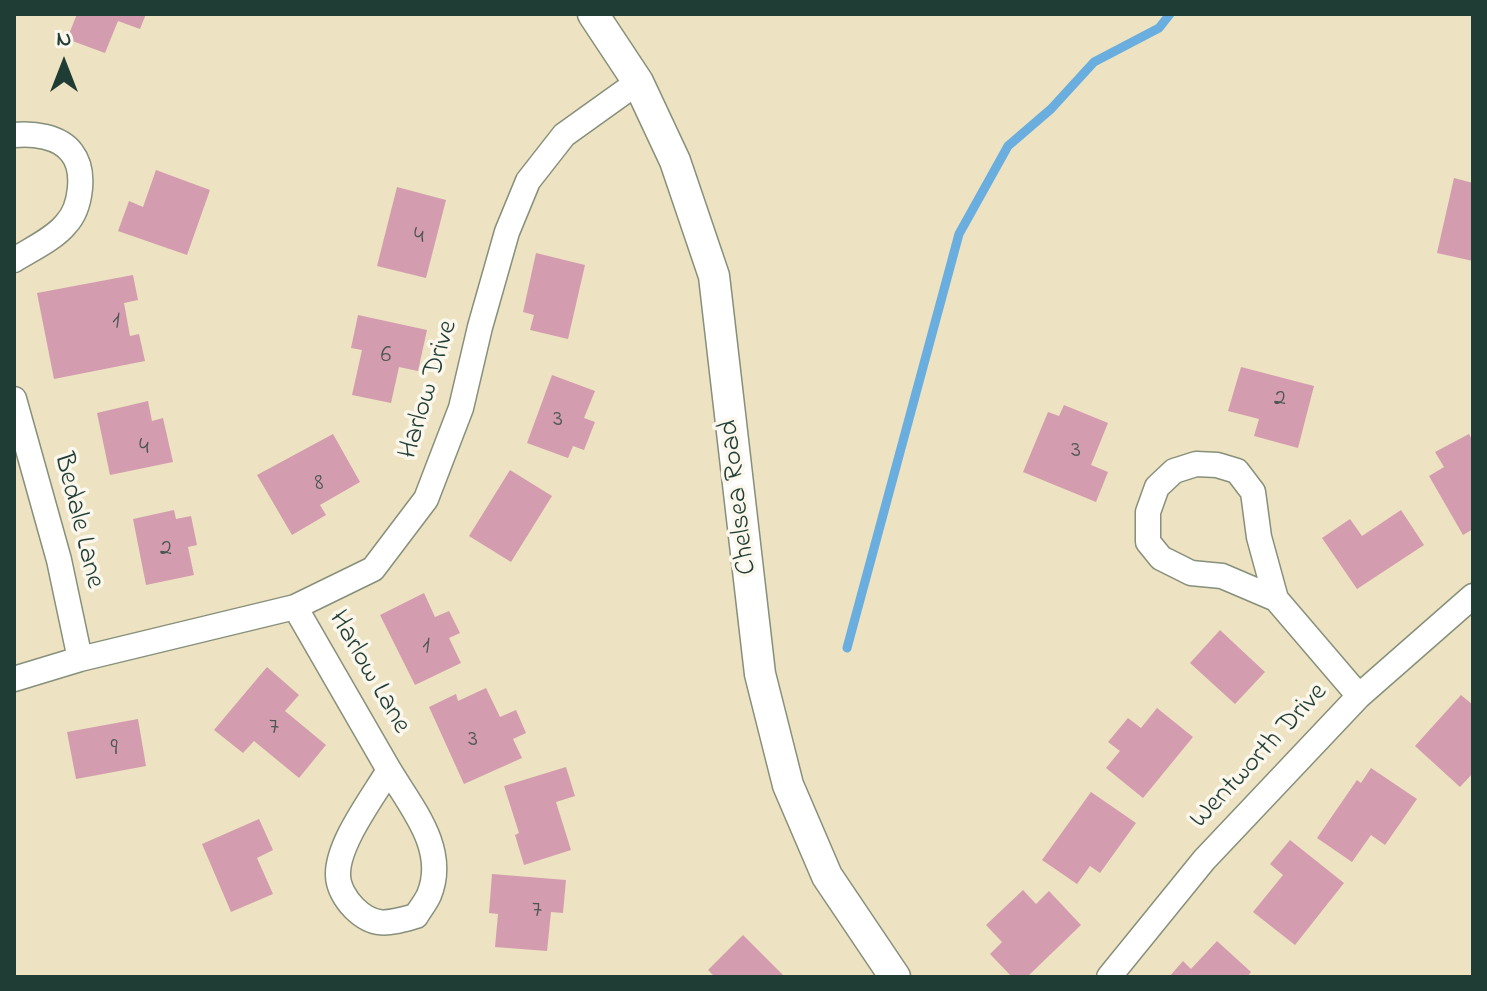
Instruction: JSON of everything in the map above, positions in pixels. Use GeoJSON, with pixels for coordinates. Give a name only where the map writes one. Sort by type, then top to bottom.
{"type":"FeatureCollection","features":[{"type":"Feature","properties":{"kind":"street","name":"Chelsea Road"},"geometry":{"type":"LineString","coordinates":[[593,14],[638,82],[675,161],[714,276],[760,674],[788,785],[827,876],[895,977]]}},
{"type":"Feature","properties":{"kind":"street","name":"Harlow Drive"},"geometry":{"type":"LineString","coordinates":[[14,679],[80,659],[295,607],[373,569],[426,499],[461,408],[503,245],[528,181],[564,135],[638,82]]}},
{"type":"Feature","properties":{"kind":"street"},"geometry":{"type":"LineString","coordinates":[[14,135],[29,133],[53,139],[72,152],[79,170],[80,190],[75,210],[65,226],[14,260]]}},
{"type":"Feature","properties":{"kind":"street","name":"Bedale Lane"},"geometry":{"type":"LineString","coordinates":[[14,399],[59,560],[80,659]]}},
{"type":"Feature","properties":{"kind":"street"},"geometry":{"type":"LineString","coordinates":[[1276,599],[1222,576],[1191,573],[1161,558],[1148,542],[1148,512],[1157,487],[1174,471],[1196,464],[1217,465],[1237,471],[1253,492],[1259,537],[1276,599],[1359,696]]}},
{"type":"Feature","properties":{"kind":"street","name":"Wentworth Drive"},"geometry":{"type":"LineString","coordinates":[[1109,977],[1204,860],[1359,696],[1473,596]]}},
{"type":"Feature","properties":{"kind":"street","name":"Harlow Lane"},"geometry":{"type":"LineString","coordinates":[[295,607],[427,833],[435,859],[430,894],[416,916],[385,924],[364,917],[346,900],[338,876],[343,850],[389,770]]}},
{"type":"Feature","properties":{"kind":"building"},"geometry":{"type":"Polygon","coordinates":[[[77,14],[146,14],[140,29],[118,21],[105,53],[67,39],[77,14]]]}},
{"type":"Feature","properties":{"kind":"building"},"geometry":{"type":"Polygon","coordinates":[[[156,170],[210,190],[187,255],[118,231],[129,201],[143,207],[156,170]]]}},
{"type":"Feature","properties":{"kind":"building"},"geometry":{"type":"Polygon","coordinates":[[[1454,178],[1473,183],[1473,261],[1437,253],[1454,178]]]}},
{"type":"Feature","properties":{"kind":"building"},"geometry":{"type":"Polygon","coordinates":[[[397,187],[446,200],[426,278],[377,266],[397,187]]]}},
{"type":"Feature","properties":{"kind":"building"},"geometry":{"type":"Polygon","coordinates":[[[536,253],[585,265],[568,339],[530,330],[534,315],[523,312],[536,253]]]}},
{"type":"Feature","properties":{"kind":"building"},"geometry":{"type":"Polygon","coordinates":[[[133,275],[138,300],[124,303],[130,336],[139,334],[145,361],[54,379],[37,293],[133,275]]]}},
{"type":"Feature","properties":{"kind":"building"},"geometry":{"type":"Polygon","coordinates":[[[358,315],[427,330],[418,371],[399,367],[391,403],[352,395],[362,350],[351,348],[358,315]]]}},
{"type":"Feature","properties":{"kind":"building"},"geometry":{"type":"Polygon","coordinates":[[[1241,367],[1314,386],[1298,448],[1254,436],[1259,419],[1228,411],[1241,367]]]}},
{"type":"Feature","properties":{"kind":"building"},"geometry":{"type":"Polygon","coordinates":[[[552,375],[595,391],[584,418],[595,422],[584,450],[573,446],[568,458],[527,443],[552,375]]]}},
{"type":"Feature","properties":{"kind":"building"},"geometry":{"type":"Polygon","coordinates":[[[148,401],[152,421],[163,418],[173,462],[110,475],[97,413],[148,401]]]}},
{"type":"Feature","properties":{"kind":"building"},"geometry":{"type":"Polygon","coordinates":[[[1064,405],[1108,423],[1091,465],[1108,472],[1096,502],[1023,472],[1048,412],[1059,416],[1064,405]]]}},
{"type":"Feature","properties":{"kind":"building"},"geometry":{"type":"Polygon","coordinates":[[[333,434],[360,482],[320,505],[326,515],[292,535],[257,475],[333,434]]]}},
{"type":"Feature","properties":{"kind":"building"},"geometry":{"type":"Polygon","coordinates":[[[1469,434],[1473,441],[1473,529],[1463,535],[1429,476],[1444,467],[1435,452],[1469,434]]]}},
{"type":"Feature","properties":{"kind":"building"},"geometry":{"type":"Polygon","coordinates":[[[510,470],[552,496],[511,562],[469,536],[510,470]]]}},
{"type":"Feature","properties":{"kind":"building"},"geometry":{"type":"Polygon","coordinates":[[[174,510],[176,519],[191,516],[197,545],[188,547],[194,575],[146,585],[133,519],[174,510]]]}},
{"type":"Feature","properties":{"kind":"building"},"geometry":{"type":"Polygon","coordinates":[[[1401,510],[1424,545],[1357,589],[1322,538],[1350,519],[1362,536],[1401,510]]]}},
{"type":"Feature","properties":{"kind":"building"},"geometry":{"type":"Polygon","coordinates":[[[424,593],[435,617],[449,611],[460,633],[449,638],[461,663],[415,685],[380,615],[424,593]]]}},
{"type":"Feature","properties":{"kind":"building"},"geometry":{"type":"Polygon","coordinates":[[[1220,630],[1265,672],[1235,704],[1190,663],[1220,630]]]}},
{"type":"Feature","properties":{"kind":"building"},"geometry":{"type":"Polygon","coordinates":[[[267,667],[299,695],[285,711],[326,745],[299,778],[254,741],[243,753],[214,730],[267,667]]]}},
{"type":"Feature","properties":{"kind":"building"},"geometry":{"type":"Polygon","coordinates":[[[486,688],[500,717],[516,710],[526,733],[513,739],[522,758],[464,784],[429,707],[456,694],[458,701],[486,688]]]}},
{"type":"Feature","properties":{"kind":"building"},"geometry":{"type":"Polygon","coordinates":[[[1461,695],[1473,705],[1473,773],[1460,787],[1415,746],[1461,695]]]}},
{"type":"Feature","properties":{"kind":"building"},"geometry":{"type":"Polygon","coordinates":[[[1157,708],[1193,737],[1143,798],[1106,768],[1120,751],[1108,742],[1128,718],[1141,728],[1157,708]]]}},
{"type":"Feature","properties":{"kind":"building"},"geometry":{"type":"Polygon","coordinates":[[[138,719],[146,766],[76,779],[67,732],[138,719]]]}},
{"type":"Feature","properties":{"kind":"building"},"geometry":{"type":"Polygon","coordinates":[[[566,767],[575,796],[556,802],[571,850],[524,865],[515,835],[519,833],[504,786],[566,767]]]}},
{"type":"Feature","properties":{"kind":"building"},"geometry":{"type":"Polygon","coordinates":[[[1371,768],[1417,799],[1385,845],[1371,835],[1352,862],[1317,838],[1357,780],[1361,783],[1371,768]]]}},
{"type":"Feature","properties":{"kind":"building"},"geometry":{"type":"Polygon","coordinates":[[[1091,792],[1136,823],[1100,873],[1090,866],[1077,884],[1042,860],[1091,792]]]}},
{"type":"Feature","properties":{"kind":"building"},"geometry":{"type":"Polygon","coordinates":[[[259,819],[273,850],[257,858],[273,894],[231,912],[202,844],[259,819]]]}},
{"type":"Feature","properties":{"kind":"building"},"geometry":{"type":"Polygon","coordinates":[[[1290,840],[1344,883],[1295,945],[1253,912],[1283,875],[1270,864],[1290,840]]]}},
{"type":"Feature","properties":{"kind":"building"},"geometry":{"type":"Polygon","coordinates":[[[492,874],[566,880],[563,913],[551,912],[547,951],[495,947],[498,914],[489,913],[492,874]]]}},
{"type":"Feature","properties":{"kind":"building"},"geometry":{"type":"Polygon","coordinates":[[[1023,890],[1036,904],[1049,891],[1081,925],[1027,977],[1012,977],[990,954],[1002,942],[986,925],[1023,890]]]}},
{"type":"Feature","properties":{"kind":"building"},"geometry":{"type":"Polygon","coordinates":[[[743,935],[785,977],[715,977],[708,970],[743,935]]]}},
{"type":"Feature","properties":{"kind":"building"},"geometry":{"type":"Polygon","coordinates":[[[1217,941],[1251,972],[1247,977],[1169,977],[1183,961],[1191,969],[1217,941]]]}},
{"type":"Feature","properties":{"kind":"waterway"},"geometry":{"type":"LineString","coordinates":[[847,648],[959,234],[1008,146],[1051,109],[1094,62],[1159,28],[1170,14]]}}]}
